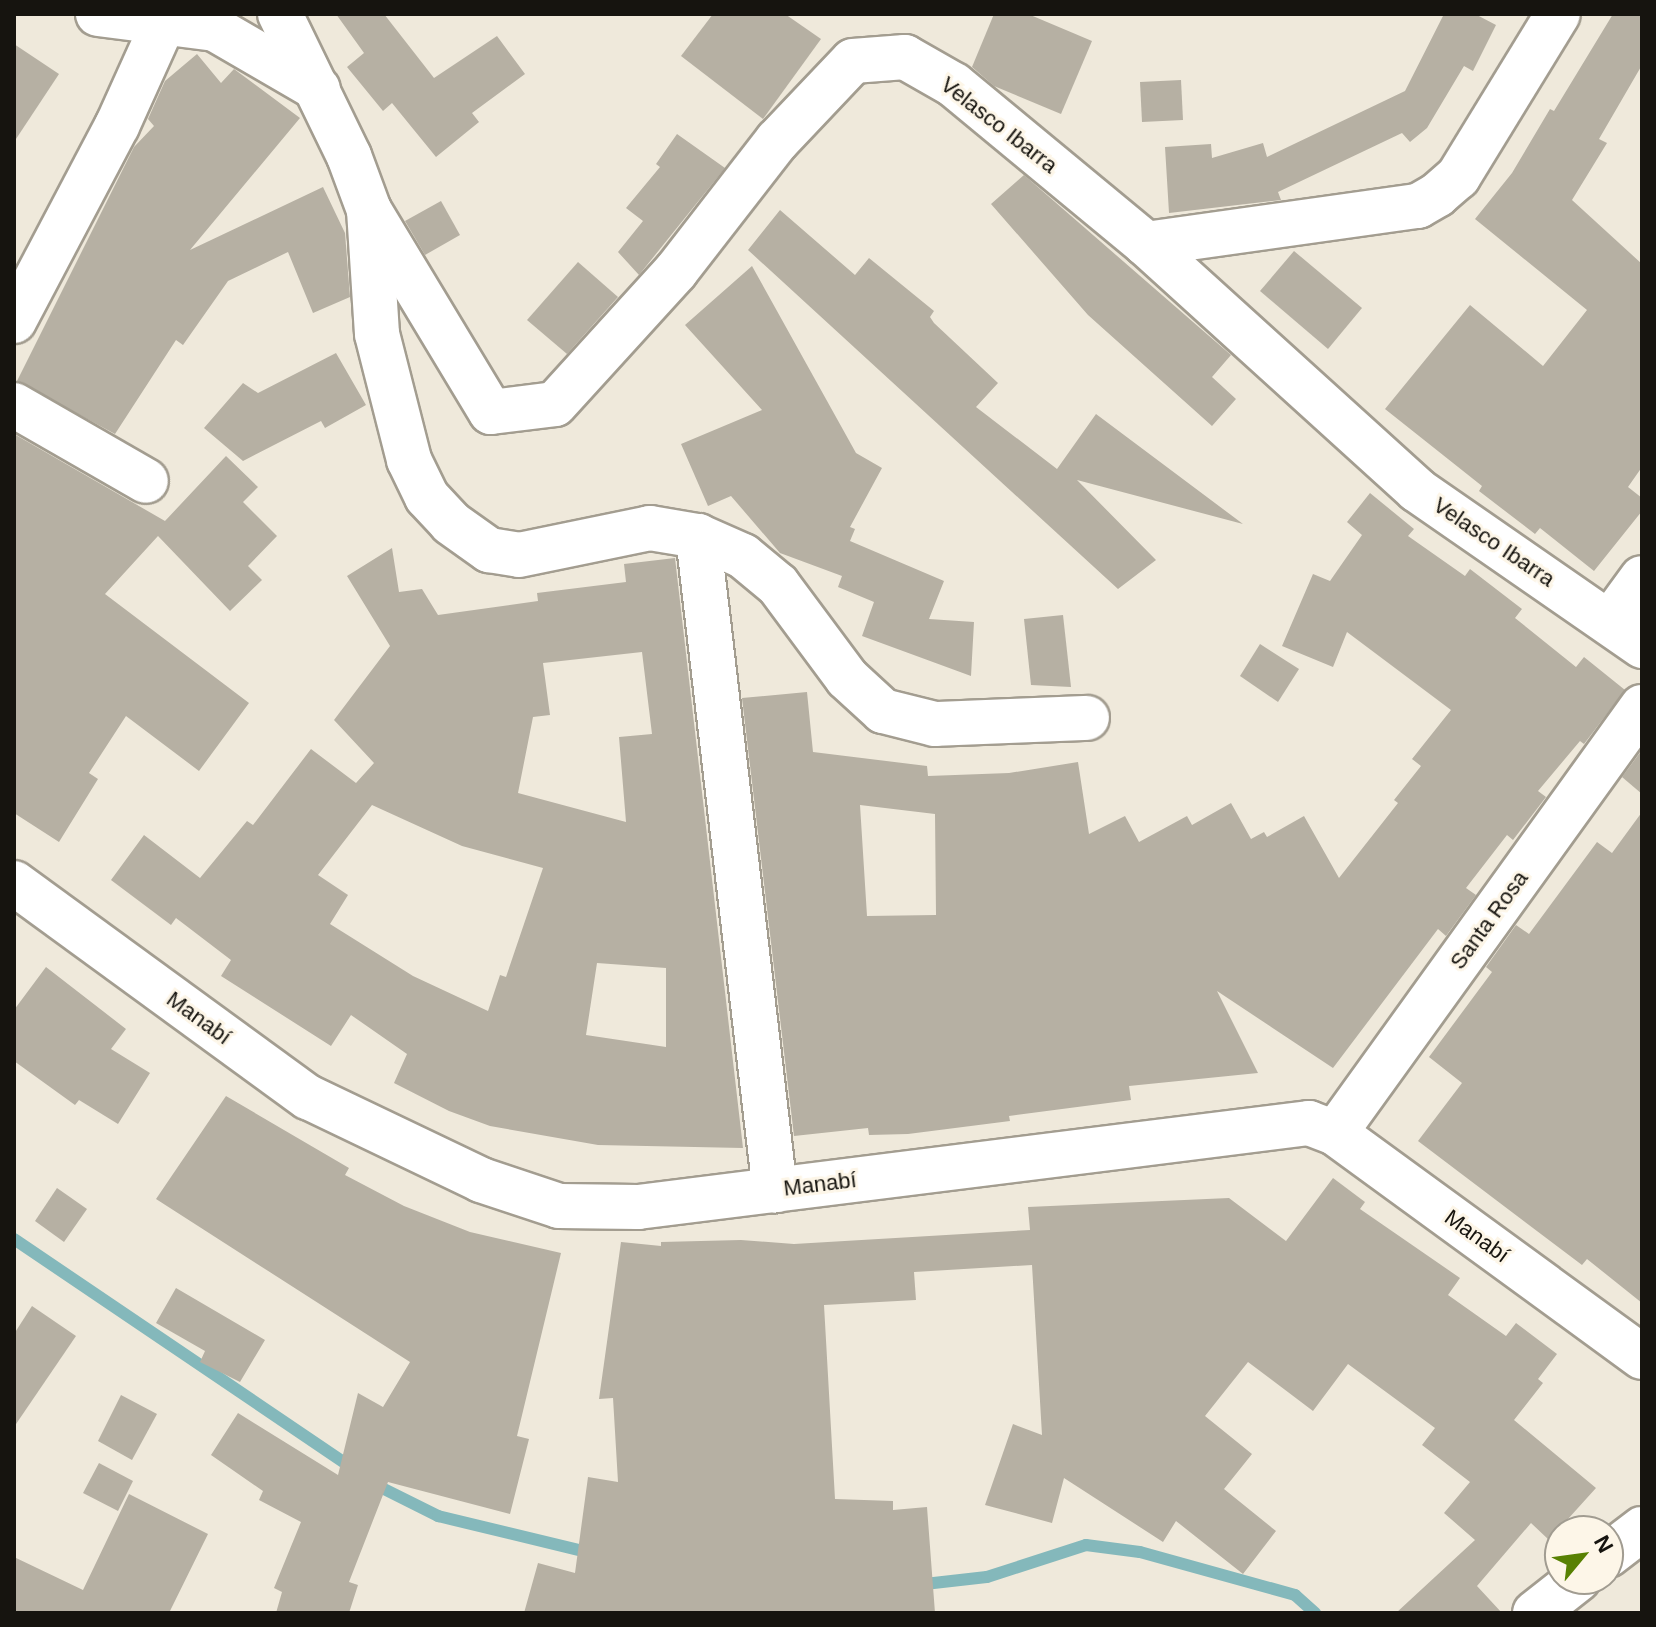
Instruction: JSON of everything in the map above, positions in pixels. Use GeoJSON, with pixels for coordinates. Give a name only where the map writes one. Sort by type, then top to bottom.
{"type":"FeatureCollection","features":[{"type":"Feature","properties":{"kind":"street"},"geometry":{"type":"LineString","coordinates":[[98,14],[215,29],[318,89]]}},
{"type":"Feature","properties":{"kind":"street"},"geometry":{"type":"LineString","coordinates":[[280,14],[318,89],[369,210],[377,334],[409,460],[427,497],[451,523],[489,550],[519,555],[650,528],[698,536],[743,556],[778,585],[847,678],[883,711],[946,724],[1087,718]]}},
{"type":"Feature","properties":{"kind":"street"},"geometry":{"type":"LineString","coordinates":[[1146,244],[1418,206],[1458,177],[1558,14]]}},
{"type":"Feature","properties":{"kind":"street"},"geometry":{"type":"LineString","coordinates":[[14,321],[117,126],[164,22]]}},
{"type":"Feature","properties":{"kind":"street","name":"Velasco Ibarra"},"geometry":{"type":"LineString","coordinates":[[369,210],[491,412],[555,404],[676,271],[777,141],[853,61],[905,57],[954,85],[1146,244],[1417,490],[1626,634]]}},
{"type":"Feature","properties":{"kind":"street"},"geometry":{"type":"LineString","coordinates":[[14,405],[146,481]]}},
{"type":"Feature","properties":{"kind":"street"},"geometry":{"type":"LineString","coordinates":[[698,536],[775,1190]]}},
{"type":"Feature","properties":{"kind":"street"},"geometry":{"type":"LineString","coordinates":[[1626,634],[1642,578]]}},
{"type":"Feature","properties":{"kind":"street","name":"Santa Rosa"},"geometry":{"type":"LineString","coordinates":[[1335,1133],[1642,707]]}},
{"type":"Feature","properties":{"kind":"street","name":"Manabí"},"geometry":{"type":"LineString","coordinates":[[14,883],[308,1097],[481,1180],[559,1206],[638,1207],[1309,1123],[1335,1133],[1642,1357]]}},
{"type":"Feature","properties":{"kind":"street"},"geometry":{"type":"LineString","coordinates":[[1624,1543],[1642,1529]]}},
{"type":"Feature","properties":{"kind":"street"},"geometry":{"type":"LineString","coordinates":[[1535,1613],[1558,1595]]}},
{"type":"Feature","properties":{"kind":"building"},"geometry":{"type":"Polygon","coordinates":[[[336,14],[384,14],[434,78],[497,36],[525,74],[472,113],[479,122],[436,157],[392,103],[383,111],[347,67],[364,53],[336,14]]]}},
{"type":"Feature","properties":{"kind":"building"},"geometry":{"type":"Polygon","coordinates":[[[713,14],[785,14],[821,39],[763,119],[681,56],[713,14]]]}},
{"type":"Feature","properties":{"kind":"building"},"geometry":{"type":"Polygon","coordinates":[[[994,14],[1028,14],[1092,41],[1061,114],[994,86],[972,67],[994,14]]]}},
{"type":"Feature","properties":{"kind":"building"},"geometry":{"type":"Polygon","coordinates":[[[1444,14],[1475,14],[1496,25],[1473,71],[1464,66],[1427,128],[1410,142],[1402,133],[1278,192],[1281,200],[1169,213],[1165,147],[1211,144],[1212,158],[1263,143],[1267,157],[1405,91],[1444,14]]]}},
{"type":"Feature","properties":{"kind":"building"},"geometry":{"type":"Polygon","coordinates":[[[1613,14],[1642,14],[1642,65],[1599,139],[1607,143],[1572,200],[1642,264],[1642,467],[1628,487],[1642,498],[1642,511],[1594,571],[1540,528],[1535,534],[1479,491],[1482,486],[1385,409],[1470,305],[1543,366],[1587,310],[1475,219],[1512,173],[1550,109],[1554,111],[1613,14]]]}},
{"type":"Feature","properties":{"kind":"building"},"geometry":{"type":"Polygon","coordinates":[[[14,44],[59,74],[14,142],[14,44]]]}},
{"type":"Feature","properties":{"kind":"building"},"geometry":{"type":"Polygon","coordinates":[[[197,54],[221,83],[234,69],[300,118],[190,250],[323,187],[345,233],[350,297],[313,313],[288,252],[228,281],[183,345],[176,340],[115,434],[17,381],[134,147],[154,126],[148,119],[165,81],[197,54]]]}},
{"type":"Feature","properties":{"kind":"building"},"geometry":{"type":"Polygon","coordinates":[[[1181,80],[1183,120],[1142,122],[1140,82],[1181,80]]]}},
{"type":"Feature","properties":{"kind":"building"},"geometry":{"type":"Polygon","coordinates":[[[677,134],[725,168],[639,275],[618,252],[643,221],[626,208],[660,167],[656,164],[677,134]]]}},
{"type":"Feature","properties":{"kind":"building"},"geometry":{"type":"Polygon","coordinates":[[[1024,175],[1231,355],[1212,377],[1236,399],[1212,426],[1088,315],[991,204],[1024,175]]]}},
{"type":"Feature","properties":{"kind":"building"},"geometry":{"type":"Polygon","coordinates":[[[441,201],[460,235],[425,255],[405,221],[441,201]]]}},
{"type":"Feature","properties":{"kind":"building"},"geometry":{"type":"Polygon","coordinates":[[[780,210],[855,275],[869,258],[934,311],[930,317],[934,323],[998,383],[976,407],[1057,469],[1096,414],[1243,524],[1077,480],[1156,560],[1118,589],[748,250],[780,210]]]}},
{"type":"Feature","properties":{"kind":"building"},"geometry":{"type":"Polygon","coordinates":[[[1294,251],[1362,308],[1328,349],[1260,291],[1294,251]]]}},
{"type":"Feature","properties":{"kind":"building"},"geometry":{"type":"Polygon","coordinates":[[[578,262],[618,297],[567,354],[527,320],[578,262]]]}},
{"type":"Feature","properties":{"kind":"building"},"geometry":{"type":"Polygon","coordinates":[[[752,266],[856,453],[882,468],[850,527],[855,529],[850,541],[944,581],[929,619],[974,622],[971,676],[862,636],[874,602],[838,587],[842,576],[780,553],[731,496],[708,506],[681,444],[762,410],[685,325],[752,266]]]}},
{"type":"Feature","properties":{"kind":"building"},"geometry":{"type":"Polygon","coordinates":[[[336,353],[366,405],[325,428],[321,421],[243,461],[204,428],[243,383],[258,393],[336,353]]]}},
{"type":"Feature","properties":{"kind":"building"},"geometry":{"type":"Polygon","coordinates":[[[14,434],[165,521],[226,456],[258,487],[243,502],[277,536],[248,566],[262,580],[230,611],[158,536],[105,594],[249,703],[199,771],[126,716],[89,773],[98,779],[59,842],[14,813],[14,434]]]}},
{"type":"Feature","properties":{"kind":"building"},"geometry":{"type":"Polygon","coordinates":[[[1370,493],[1414,529],[1408,536],[1465,576],[1470,569],[1522,609],[1515,618],[1576,667],[1584,657],[1625,690],[1584,744],[1580,741],[1538,791],[1546,797],[1513,840],[1507,835],[1466,888],[1476,895],[1446,936],[1438,929],[1333,1068],[1217,991],[1258,1073],[1129,1086],[1131,1100],[1009,1116],[1010,1121],[908,1134],[869,1135],[868,1128],[794,1136],[742,698],[807,692],[813,752],[927,766],[928,776],[1009,773],[1078,762],[1089,834],[1125,816],[1139,842],[1187,816],[1192,825],[1231,803],[1251,839],[1264,832],[1267,837],[1304,816],[1339,878],[1398,803],[1394,800],[1421,766],[1412,759],[1451,710],[1347,632],[1333,667],[1282,646],[1313,574],[1330,581],[1362,535],[1347,522],[1370,493]],[[860,805],[867,916],[936,915],[935,814],[860,805]]]}},
{"type":"Feature","properties":{"kind":"building"},"geometry":{"type":"Polygon","coordinates":[[[392,548],[399,592],[422,589],[438,615],[538,601],[537,593],[626,582],[624,564],[675,558],[743,1148],[598,1145],[490,1126],[449,1111],[394,1083],[407,1054],[351,1015],[331,1046],[221,976],[231,960],[176,918],[171,925],[111,880],[144,835],[200,878],[247,821],[253,825],[311,749],[356,783],[374,763],[334,720],[390,646],[347,576],[392,548]],[[642,652],[543,663],[550,715],[533,717],[518,793],[626,822],[619,737],[652,734],[642,652]],[[372,805],[318,875],[348,895],[330,924],[413,976],[488,1011],[500,975],[506,977],[543,868],[462,846],[372,805]],[[597,963],[586,1035],[666,1047],[666,968],[597,963]]]}},
{"type":"Feature","properties":{"kind":"building"},"geometry":{"type":"Polygon","coordinates":[[[1063,615],[1071,687],[1031,685],[1024,619],[1063,615]]]}},
{"type":"Feature","properties":{"kind":"building"},"geometry":{"type":"Polygon","coordinates":[[[1260,644],[1299,669],[1278,702],[1240,676],[1260,644]]]}},
{"type":"Feature","properties":{"kind":"building"},"geometry":{"type":"Polygon","coordinates":[[[1642,750],[1642,794],[1622,777],[1642,750]]]}},
{"type":"Feature","properties":{"kind":"building"},"geometry":{"type":"Polygon","coordinates":[[[1642,812],[1642,1303],[1587,1259],[1582,1265],[1418,1141],[1462,1083],[1429,1057],[1492,972],[1486,967],[1516,925],[1529,934],[1597,842],[1612,853],[1642,812]]]}},
{"type":"Feature","properties":{"kind":"building"},"geometry":{"type":"Polygon","coordinates":[[[46,967],[126,1029],[111,1049],[150,1073],[118,1124],[79,1100],[75,1105],[14,1061],[14,1010],[46,967]]]}},
{"type":"Feature","properties":{"kind":"building"},"geometry":{"type":"Polygon","coordinates":[[[226,1096],[349,1168],[345,1175],[404,1206],[470,1232],[561,1253],[517,1436],[529,1439],[510,1514],[388,1482],[349,1582],[358,1585],[349,1613],[276,1613],[282,1592],[274,1588],[301,1522],[259,1500],[263,1491],[211,1455],[238,1413],[338,1475],[358,1393],[383,1407],[410,1362],[156,1199],[226,1096]]]}},
{"type":"Feature","properties":{"kind":"building"},"geometry":{"type":"Polygon","coordinates":[[[1333,1178],[1365,1202],[1360,1209],[1460,1278],[1448,1295],[1506,1336],[1516,1323],[1557,1354],[1538,1379],[1543,1383],[1514,1420],[1596,1488],[1572,1515],[1544,1515],[1544,1535],[1531,1523],[1477,1586],[1502,1613],[1396,1613],[1475,1540],[1444,1513],[1470,1482],[1422,1445],[1435,1428],[1348,1364],[1313,1411],[1248,1362],[1205,1416],[1252,1454],[1224,1489],[1276,1531],[1243,1574],[1176,1521],[1163,1542],[1064,1478],[1052,1523],[985,1505],[1013,1424],[1042,1435],[1032,1265],[914,1272],[916,1300],[824,1305],[835,1499],[893,1501],[893,1510],[927,1507],[935,1613],[524,1613],[538,1563],[575,1573],[588,1477],[618,1482],[613,1398],[599,1399],[621,1242],[661,1246],[661,1242],[741,1240],[794,1244],[1030,1230],[1028,1207],[1229,1198],[1286,1241],[1333,1178]]]}},
{"type":"Feature","properties":{"kind":"building"},"geometry":{"type":"Polygon","coordinates":[[[57,1188],[87,1209],[64,1242],[35,1221],[57,1188]]]}},
{"type":"Feature","properties":{"kind":"building"},"geometry":{"type":"Polygon","coordinates":[[[176,1288],[265,1340],[240,1382],[200,1362],[205,1351],[156,1323],[176,1288]]]}},
{"type":"Feature","properties":{"kind":"building"},"geometry":{"type":"Polygon","coordinates":[[[32,1306],[76,1336],[14,1427],[14,1334],[32,1306]]]}},
{"type":"Feature","properties":{"kind":"building"},"geometry":{"type":"Polygon","coordinates":[[[121,1395],[157,1414],[132,1460],[98,1441],[121,1395]]]}},
{"type":"Feature","properties":{"kind":"building"},"geometry":{"type":"Polygon","coordinates":[[[99,1463],[133,1481],[118,1511],[83,1493],[99,1463]]]}},
{"type":"Feature","properties":{"kind":"building"},"geometry":{"type":"Polygon","coordinates":[[[129,1494],[208,1534],[169,1613],[14,1613],[14,1557],[83,1590],[129,1494]]]}},
{"type":"Feature","properties":{"kind":"waterway"},"geometry":{"type":"LineString","coordinates":[[14,1239],[352,1468]]}},
{"type":"Feature","properties":{"kind":"waterway"},"geometry":{"type":"LineString","coordinates":[[374,1484],[438,1516],[591,1553]]}},
{"type":"Feature","properties":{"kind":"waterway"},"geometry":{"type":"LineString","coordinates":[[916,1585],[987,1577],[1086,1545],[1140,1552],[1295,1595],[1315,1613]]}}]}
